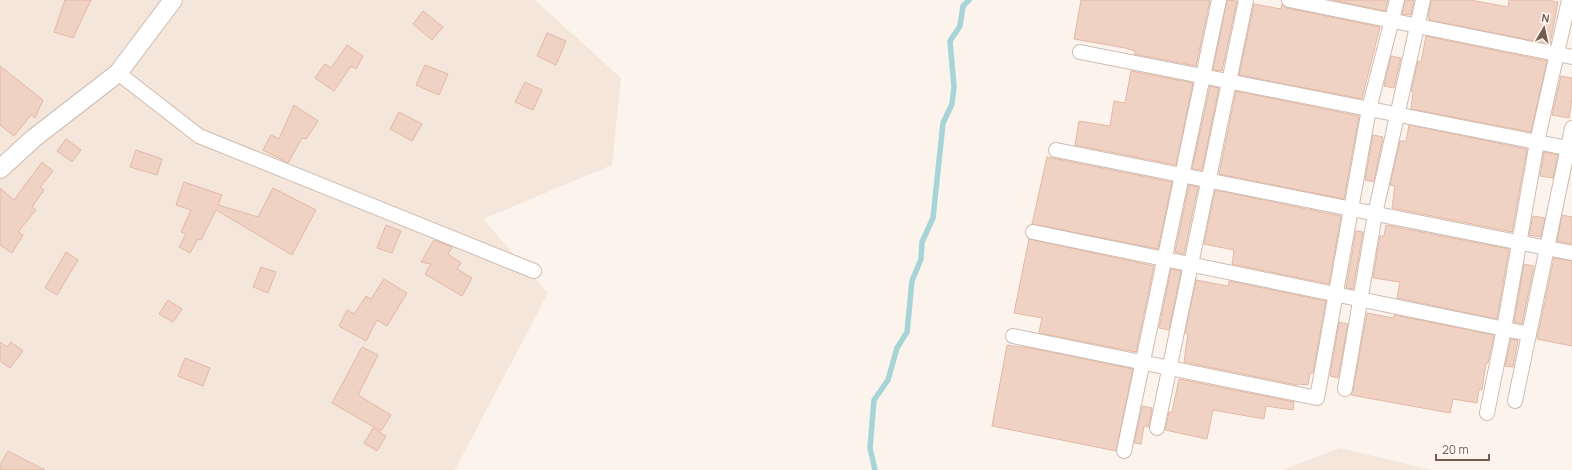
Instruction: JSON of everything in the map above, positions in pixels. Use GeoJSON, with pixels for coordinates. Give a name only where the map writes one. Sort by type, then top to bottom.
{"type":"FeatureCollection","features":[{"type":"Feature","properties":{"kind":"street"},"geometry":{"type":"LineString","coordinates":[[0,169],[34,138],[118,73],[173,0]]}},
{"type":"Feature","properties":{"kind":"street"},"geometry":{"type":"LineString","coordinates":[[1124,451],[1219,0]]}},
{"type":"Feature","properties":{"kind":"street"},"geometry":{"type":"LineString","coordinates":[[1157,428],[1246,0]]}},
{"type":"Feature","properties":{"kind":"street"},"geometry":{"type":"LineString","coordinates":[[1289,0],[1572,57]]}},
{"type":"Feature","properties":{"kind":"street"},"geometry":{"type":"LineString","coordinates":[[1013,336],[1317,398],[1369,109],[1397,0]]}},
{"type":"Feature","properties":{"kind":"street"},"geometry":{"type":"LineString","coordinates":[[1345,389],[1375,214],[1423,0]]}},
{"type":"Feature","properties":{"kind":"street"},"geometry":{"type":"LineString","coordinates":[[1487,413],[1504,329],[1537,142],[1570,0]]}},
{"type":"Feature","properties":{"kind":"street"},"geometry":{"type":"LineString","coordinates":[[1080,52],[1570,149]]}},
{"type":"Feature","properties":{"kind":"street"},"geometry":{"type":"LineString","coordinates":[[118,73],[199,136],[534,271]]}},
{"type":"Feature","properties":{"kind":"street"},"geometry":{"type":"LineString","coordinates":[[1515,401],[1547,248],[1570,149],[1572,128]]}},
{"type":"Feature","properties":{"kind":"street"},"geometry":{"type":"LineString","coordinates":[[1056,150],[1572,253]]}},
{"type":"Feature","properties":{"kind":"street"},"geometry":{"type":"LineString","coordinates":[[1033,232],[1529,334]]}},
{"type":"Feature","properties":{"kind":"shaded area"},"geometry":{"type":"Polygon","coordinates":[[[0,0],[535,0],[621,78],[612,165],[483,219],[548,293],[455,470],[0,470],[0,0]]]}},
{"type":"Feature","properties":{"kind":"shaded area"},"geometry":{"type":"Polygon","coordinates":[[[1340,448],[1432,470],[1283,470],[1340,448]]]}},
{"type":"Feature","properties":{"kind":"building"},"geometry":{"type":"Polygon","coordinates":[[[65,0],[91,0],[73,38],[54,32],[65,0]]]}},
{"type":"Feature","properties":{"kind":"building"},"geometry":{"type":"Polygon","coordinates":[[[1081,0],[1210,0],[1196,66],[1134,54],[1135,51],[1125,48],[1074,39],[1081,0]]]}},
{"type":"Feature","properties":{"kind":"building"},"geometry":{"type":"Polygon","coordinates":[[[1227,0],[1237,1],[1222,71],[1213,70],[1227,0]]]}},
{"type":"Feature","properties":{"kind":"building"},"geometry":{"type":"Polygon","coordinates":[[[1332,0],[1388,0],[1385,11],[1332,0]]]}},
{"type":"Feature","properties":{"kind":"building"},"geometry":{"type":"Polygon","coordinates":[[[1405,0],[1414,0],[1411,15],[1402,14],[1405,0]]]}},
{"type":"Feature","properties":{"kind":"building"},"geometry":{"type":"Polygon","coordinates":[[[1431,0],[1470,0],[1508,7],[1509,0],[1546,0],[1558,2],[1550,44],[1429,20],[1431,0]]]}},
{"type":"Feature","properties":{"kind":"building"},"geometry":{"type":"Polygon","coordinates":[[[1254,4],[1281,9],[1282,4],[1287,8],[1380,27],[1362,99],[1239,75],[1254,4]]]}},
{"type":"Feature","properties":{"kind":"building"},"geometry":{"type":"Polygon","coordinates":[[[423,11],[443,27],[432,40],[413,24],[423,11]]]}},
{"type":"Feature","properties":{"kind":"building"},"geometry":{"type":"Polygon","coordinates":[[[547,33],[566,41],[556,65],[537,56],[547,33]]]}},
{"type":"Feature","properties":{"kind":"building"},"geometry":{"type":"Polygon","coordinates":[[[1426,36],[1547,61],[1531,132],[1411,109],[1413,92],[1411,91],[1418,61],[1421,62],[1426,36]]]}},
{"type":"Feature","properties":{"kind":"building"},"geometry":{"type":"Polygon","coordinates":[[[347,45],[363,56],[356,69],[351,66],[334,91],[315,78],[325,64],[331,68],[347,45]]]}},
{"type":"Feature","properties":{"kind":"building"},"geometry":{"type":"Polygon","coordinates":[[[1391,56],[1401,58],[1394,88],[1384,86],[1391,56]]]}},
{"type":"Feature","properties":{"kind":"building"},"geometry":{"type":"Polygon","coordinates":[[[425,65],[448,74],[439,95],[416,85],[425,65]]]}},
{"type":"Feature","properties":{"kind":"building"},"geometry":{"type":"Polygon","coordinates":[[[0,66],[43,100],[35,118],[31,115],[14,136],[0,125],[0,66]]]}},
{"type":"Feature","properties":{"kind":"building"},"geometry":{"type":"Polygon","coordinates":[[[1131,71],[1193,83],[1176,165],[1075,145],[1079,121],[1110,126],[1114,101],[1125,103],[1131,71]]]}},
{"type":"Feature","properties":{"kind":"building"},"geometry":{"type":"Polygon","coordinates":[[[1561,76],[1572,78],[1572,99],[1569,118],[1552,115],[1561,76]]]}},
{"type":"Feature","properties":{"kind":"building"},"geometry":{"type":"Polygon","coordinates":[[[525,82],[542,90],[533,110],[515,102],[525,82]]]}},
{"type":"Feature","properties":{"kind":"building"},"geometry":{"type":"Polygon","coordinates":[[[1210,86],[1219,88],[1202,170],[1192,169],[1210,86]]]}},
{"type":"Feature","properties":{"kind":"building"},"geometry":{"type":"Polygon","coordinates":[[[1236,91],[1359,116],[1344,199],[1219,174],[1236,91]]]}},
{"type":"Feature","properties":{"kind":"building"},"geometry":{"type":"Polygon","coordinates":[[[294,105],[318,121],[306,139],[302,138],[288,163],[263,150],[271,135],[279,139],[294,105]]]}},
{"type":"Feature","properties":{"kind":"building"},"geometry":{"type":"Polygon","coordinates":[[[399,112],[422,124],[412,141],[390,129],[399,112]]]}},
{"type":"Feature","properties":{"kind":"building"},"geometry":{"type":"Polygon","coordinates":[[[1409,125],[1527,149],[1512,232],[1392,208],[1395,186],[1390,185],[1400,141],[1406,141],[1409,125]]]}},
{"type":"Feature","properties":{"kind":"building"},"geometry":{"type":"Polygon","coordinates":[[[1373,135],[1383,137],[1374,182],[1365,180],[1373,135]]]}},
{"type":"Feature","properties":{"kind":"building"},"geometry":{"type":"Polygon","coordinates":[[[66,139],[81,150],[72,162],[57,151],[66,139]]]}},
{"type":"Feature","properties":{"kind":"building"},"geometry":{"type":"Polygon","coordinates":[[[136,150],[162,159],[157,175],[130,167],[136,150]]]}},
{"type":"Feature","properties":{"kind":"building"},"geometry":{"type":"Polygon","coordinates":[[[1544,152],[1558,155],[1553,178],[1540,176],[1544,152]]]}},
{"type":"Feature","properties":{"kind":"building"},"geometry":{"type":"Polygon","coordinates":[[[1047,157],[1172,182],[1158,249],[1032,224],[1047,157]]]}},
{"type":"Feature","properties":{"kind":"building"},"geometry":{"type":"Polygon","coordinates":[[[42,162],[53,171],[40,187],[44,190],[32,207],[36,210],[18,232],[23,235],[12,253],[0,245],[0,188],[14,200],[42,162]]]}},
{"type":"Feature","properties":{"kind":"building"},"geometry":{"type":"Polygon","coordinates":[[[184,182],[222,195],[218,205],[258,217],[273,188],[316,210],[292,255],[216,210],[201,240],[198,239],[190,253],[179,247],[186,234],[181,232],[191,210],[176,205],[184,182]]]}},
{"type":"Feature","properties":{"kind":"building"},"geometry":{"type":"Polygon","coordinates":[[[1189,185],[1198,187],[1184,254],[1175,252],[1189,185]]]}},
{"type":"Feature","properties":{"kind":"building"},"geometry":{"type":"Polygon","coordinates":[[[1215,190],[1341,216],[1329,284],[1232,264],[1234,250],[1204,244],[1215,190]]]}},
{"type":"Feature","properties":{"kind":"building"},"geometry":{"type":"Polygon","coordinates":[[[1562,215],[1572,217],[1572,244],[1557,241],[1562,215]]]}},
{"type":"Feature","properties":{"kind":"building"},"geometry":{"type":"Polygon","coordinates":[[[1533,216],[1545,218],[1541,237],[1529,235],[1533,216]]]}},
{"type":"Feature","properties":{"kind":"building"},"geometry":{"type":"Polygon","coordinates":[[[386,225],[401,231],[392,253],[377,248],[386,225]]]}},
{"type":"Feature","properties":{"kind":"building"},"geometry":{"type":"Polygon","coordinates":[[[1386,225],[1509,249],[1497,319],[1397,298],[1400,282],[1373,278],[1380,236],[1384,236],[1386,225]]]}},
{"type":"Feature","properties":{"kind":"building"},"geometry":{"type":"Polygon","coordinates":[[[1356,231],[1363,232],[1353,289],[1346,288],[1356,231]]]}},
{"type":"Feature","properties":{"kind":"building"},"geometry":{"type":"Polygon","coordinates":[[[1029,239],[1154,266],[1136,352],[1039,333],[1042,318],[1014,313],[1029,239]]]}},
{"type":"Feature","properties":{"kind":"building"},"geometry":{"type":"Polygon","coordinates":[[[434,240],[452,247],[448,254],[461,263],[457,269],[472,278],[462,296],[425,274],[431,264],[421,262],[434,240]]]}},
{"type":"Feature","properties":{"kind":"building"},"geometry":{"type":"Polygon","coordinates":[[[66,252],[78,260],[57,295],[45,288],[66,252]]]}},
{"type":"Feature","properties":{"kind":"building"},"geometry":{"type":"Polygon","coordinates":[[[1554,258],[1572,261],[1572,346],[1537,339],[1554,258]]]}},
{"type":"Feature","properties":{"kind":"building"},"geometry":{"type":"Polygon","coordinates":[[[1524,264],[1534,266],[1522,324],[1514,322],[1524,264]]]}},
{"type":"Feature","properties":{"kind":"building"},"geometry":{"type":"Polygon","coordinates":[[[261,267],[276,272],[268,293],[253,287],[261,267]]]}},
{"type":"Feature","properties":{"kind":"building"},"geometry":{"type":"Polygon","coordinates":[[[1171,269],[1181,271],[1169,330],[1159,328],[1171,269]]]}},
{"type":"Feature","properties":{"kind":"building"},"geometry":{"type":"Polygon","coordinates":[[[384,279],[407,293],[387,326],[377,320],[366,341],[339,326],[347,310],[354,314],[366,296],[371,299],[384,279]]]}},
{"type":"Feature","properties":{"kind":"building"},"geometry":{"type":"Polygon","coordinates":[[[1196,280],[1228,286],[1229,281],[1326,301],[1313,373],[1310,373],[1308,385],[1297,385],[1184,362],[1188,333],[1185,333],[1196,280]]]}},
{"type":"Feature","properties":{"kind":"building"},"geometry":{"type":"Polygon","coordinates":[[[168,300],[182,309],[173,322],[159,314],[168,300]]]}},
{"type":"Feature","properties":{"kind":"building"},"geometry":{"type":"Polygon","coordinates":[[[1367,313],[1393,318],[1394,315],[1494,335],[1488,363],[1486,363],[1482,390],[1479,389],[1477,403],[1453,399],[1450,413],[1351,395],[1367,313]]]}},
{"type":"Feature","properties":{"kind":"building"},"geometry":{"type":"Polygon","coordinates":[[[1339,322],[1348,324],[1338,378],[1330,376],[1339,322]]]}},
{"type":"Feature","properties":{"kind":"building"},"geometry":{"type":"Polygon","coordinates":[[[1511,339],[1518,340],[1513,367],[1505,366],[1511,339]]]}},
{"type":"Feature","properties":{"kind":"building"},"geometry":{"type":"Polygon","coordinates":[[[0,342],[7,347],[11,342],[23,351],[10,368],[0,361],[0,342]]]}},
{"type":"Feature","properties":{"kind":"building"},"geometry":{"type":"Polygon","coordinates":[[[1007,345],[1036,349],[1133,369],[1116,451],[992,426],[1007,345]]]}},
{"type":"Feature","properties":{"kind":"building"},"geometry":{"type":"Polygon","coordinates":[[[362,347],[378,355],[358,395],[391,415],[381,431],[332,403],[362,347]]]}},
{"type":"Feature","properties":{"kind":"building"},"geometry":{"type":"Polygon","coordinates":[[[185,358],[210,368],[203,386],[178,376],[185,358]]]}},
{"type":"Feature","properties":{"kind":"building"},"geometry":{"type":"Polygon","coordinates":[[[1179,379],[1294,402],[1293,410],[1266,406],[1264,419],[1213,410],[1207,439],[1165,430],[1169,412],[1172,412],[1179,379]]]}},
{"type":"Feature","properties":{"kind":"building"},"geometry":{"type":"Polygon","coordinates":[[[1142,406],[1152,408],[1149,427],[1144,426],[1141,444],[1134,443],[1142,406]]]}},
{"type":"Feature","properties":{"kind":"building"},"geometry":{"type":"Polygon","coordinates":[[[373,428],[386,436],[377,451],[364,443],[373,428]]]}},
{"type":"Feature","properties":{"kind":"building"},"geometry":{"type":"Polygon","coordinates":[[[8,451],[45,470],[0,470],[0,465],[8,451]]]}},
{"type":"Feature","properties":{"kind":"waterway"},"geometry":{"type":"LineString","coordinates":[[875,470],[870,448],[874,400],[888,380],[897,348],[907,332],[912,281],[921,259],[922,242],[933,218],[943,123],[952,104],[954,87],[950,41],[960,26],[963,6],[969,0]]}}]}
